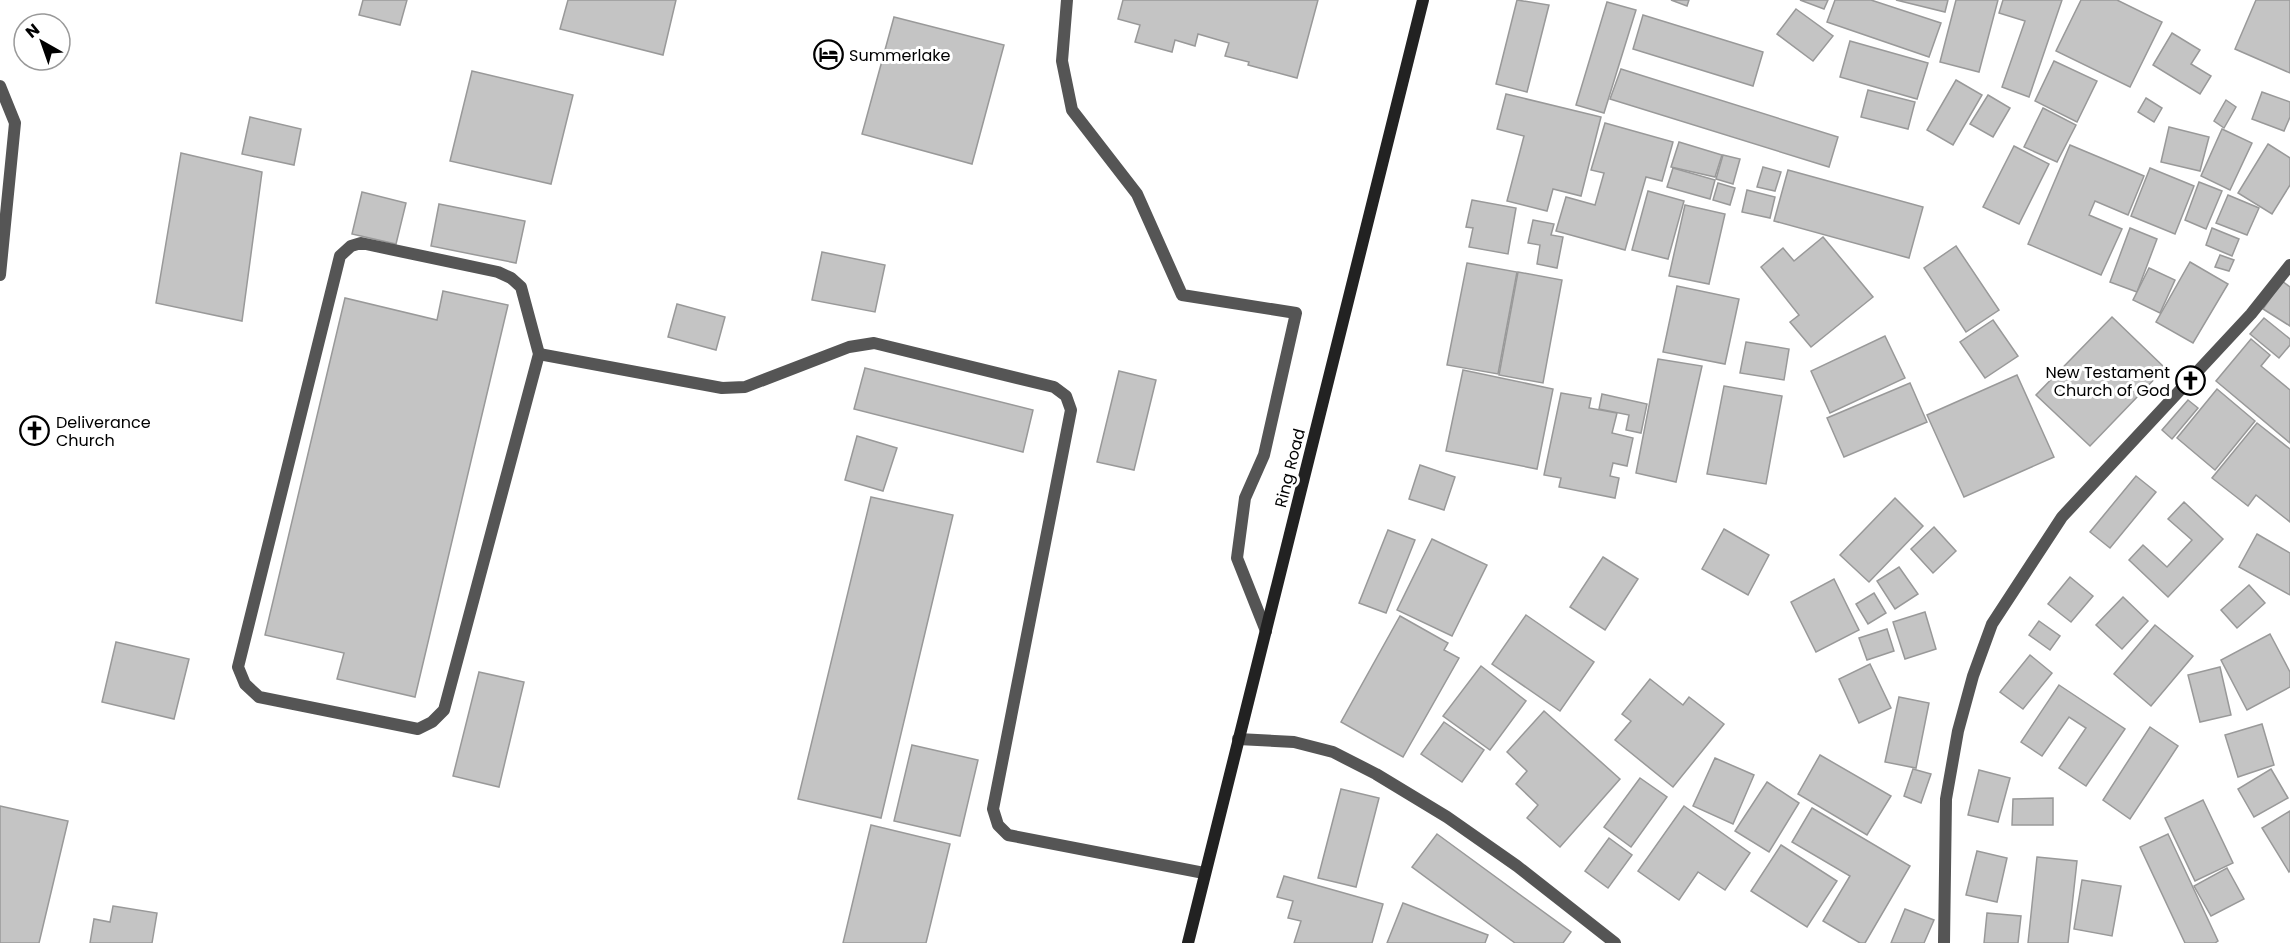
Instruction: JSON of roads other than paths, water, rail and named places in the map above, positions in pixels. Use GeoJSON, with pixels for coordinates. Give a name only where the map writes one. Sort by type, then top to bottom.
{"type":"FeatureCollection","features":[{"type":"Feature","properties":{"kind":"main road","name":"Ring Road"},"geometry":{"type":"LineString","coordinates":[[1188,943],[1423,0]]}},
{"type":"Feature","properties":{"kind":"street"},"geometry":{"type":"LineString","coordinates":[[1066,0],[1062,61],[1072,110],[1137,194],[1182,295],[1296,313],[1263,455],[1245,498],[1237,558],[1266,631]]}},
{"type":"Feature","properties":{"kind":"street"},"geometry":{"type":"LineString","coordinates":[[0,86],[15,123],[0,275]]}},
{"type":"Feature","properties":{"kind":"street"},"geometry":{"type":"LineString","coordinates":[[361,243],[498,272],[511,278],[521,287],[539,354],[444,710],[432,722],[418,729],[259,697],[245,684],[238,667],[340,256],[351,246],[361,243]]}},
{"type":"Feature","properties":{"kind":"street"},"geometry":{"type":"LineString","coordinates":[[1944,943],[1946,799],[1958,731],[1973,676],[1992,624],[2062,517],[2243,323],[2290,265]]}},
{"type":"Feature","properties":{"kind":"street"},"geometry":{"type":"LineString","coordinates":[[539,354],[722,388],[744,387],[849,347],[874,343],[1054,387],[1066,396],[1071,410],[993,809],[998,825],[1008,835],[1204,873]]}},
{"type":"Feature","properties":{"kind":"street"},"geometry":{"type":"LineString","coordinates":[[1238,739],[1294,742],[1333,752],[1376,774],[1447,817],[1517,866],[1616,943]]}},
{"type":"Feature","properties":{"kind":"place","name":"Summerlake"},"geometry":{"type":"Point","coordinates":[828,55]}},
{"type":"Feature","properties":{"kind":"place","name":"New Testament Church of God"},"geometry":{"type":"Point","coordinates":[2191,381]}},
{"type":"Feature","properties":{"kind":"place","name":"Deliverance Church"},"geometry":{"type":"Point","coordinates":[35,431]}}]}
